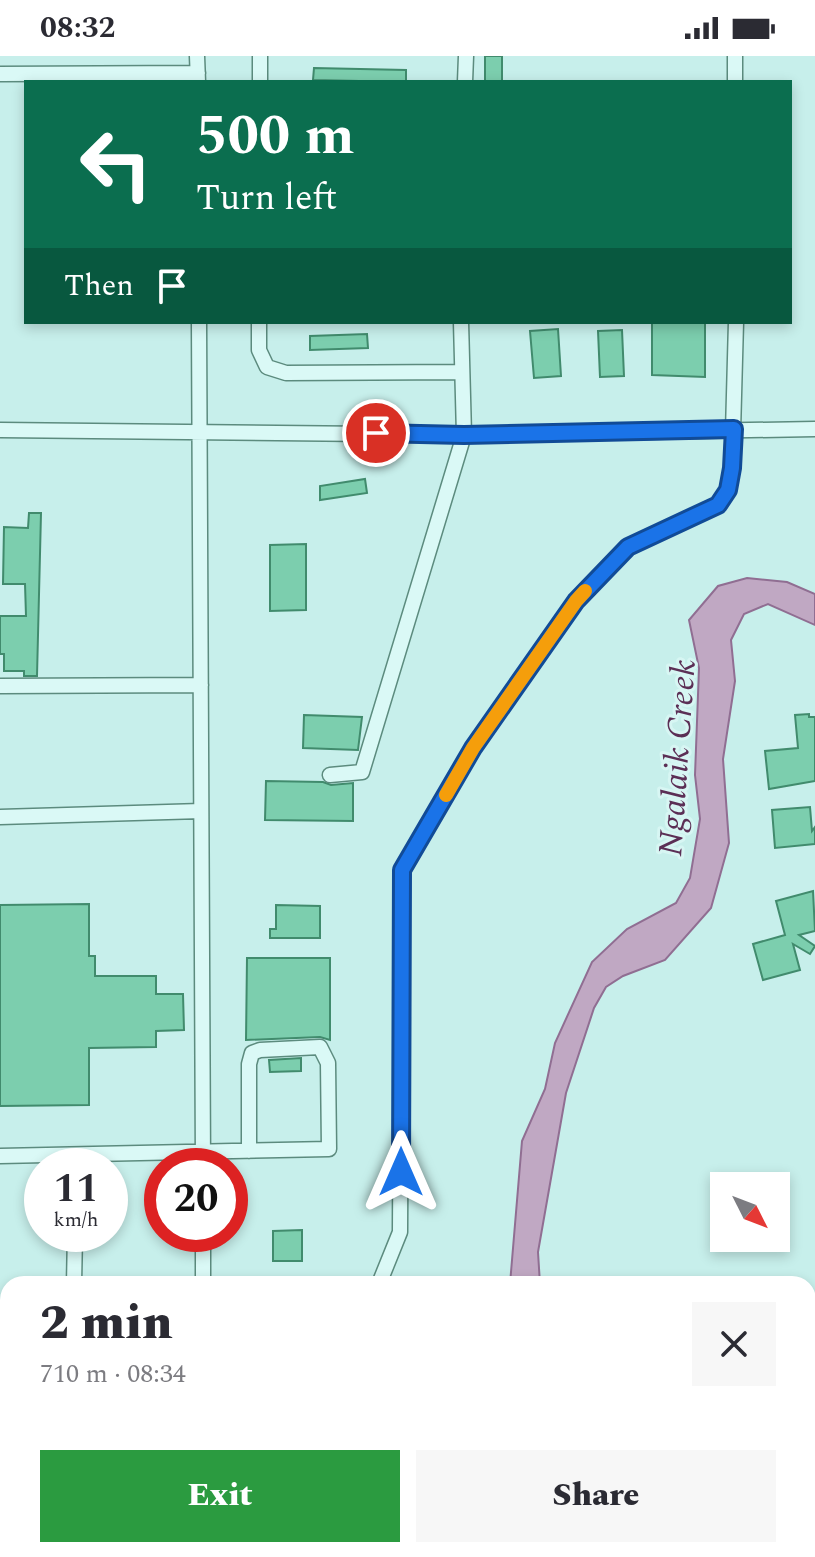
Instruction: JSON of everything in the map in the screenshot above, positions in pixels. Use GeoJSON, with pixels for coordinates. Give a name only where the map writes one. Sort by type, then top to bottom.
{"type":"FeatureCollection","features":[{"type":"Feature","properties":{"kind":"street"},"geometry":{"type":"LineString","coordinates":[[0,74],[198,78],[197,56]]}},
{"type":"Feature","properties":{"kind":"street"},"geometry":{"type":"LineString","coordinates":[[260,56],[260,80]]}},
{"type":"Feature","properties":{"kind":"street"},"geometry":{"type":"LineString","coordinates":[[465,80],[466,56]]}},
{"type":"Feature","properties":{"kind":"street"},"geometry":{"type":"LineString","coordinates":[[735,56],[735,80]]}},
{"type":"Feature","properties":{"kind":"street"},"geometry":{"type":"LineString","coordinates":[[199,324],[203,1148]]}},
{"type":"Feature","properties":{"kind":"street"},"geometry":{"type":"LineString","coordinates":[[259,324],[259,350],[267,367],[286,373],[460,372]]}},
{"type":"Feature","properties":{"kind":"street"},"geometry":{"type":"LineString","coordinates":[[330,775],[362,772],[464,435],[461,324]]}},
{"type":"Feature","properties":{"kind":"street"},"geometry":{"type":"LineString","coordinates":[[382,1276],[400,1232],[402,870],[473,748],[576,601],[628,547],[718,505],[728,490],[734,429],[736,324]]}},
{"type":"Feature","properties":{"kind":"street"},"geometry":{"type":"LineString","coordinates":[[0,430],[464,435],[815,429]]}},
{"type":"Feature","properties":{"kind":"street"},"geometry":{"type":"LineString","coordinates":[[0,686],[201,685]]}},
{"type":"Feature","properties":{"kind":"street"},"geometry":{"type":"LineString","coordinates":[[0,817],[201,811]]}},
{"type":"Feature","properties":{"kind":"street"},"geometry":{"type":"LineString","coordinates":[[320,1047],[328,1063],[329,1149],[249,1151],[249,1064],[252,1053],[320,1047]]}},
{"type":"Feature","properties":{"kind":"street"},"geometry":{"type":"LineString","coordinates":[[0,1156],[24,1158]]}},
{"type":"Feature","properties":{"kind":"street"},"geometry":{"type":"LineString","coordinates":[[74,1276],[75,1252]]}},
{"type":"Feature","properties":{"kind":"street"},"geometry":{"type":"LineString","coordinates":[[203,1252],[203,1276]]}},
{"type":"Feature","properties":{"kind":"shaded area"},"geometry":{"type":"Polygon","coordinates":[[[747,578],[787,582],[815,594],[815,625],[768,604],[744,614],[731,640],[735,681],[723,759],[729,843],[711,908],[665,960],[623,976],[606,987],[594,1008],[566,1093],[538,1252],[540,1276],[511,1276],[522,1141],[545,1089],[555,1043],[592,962],[627,929],[676,903],[690,878],[700,819],[695,775],[699,668],[689,620],[718,586],[747,578]]]}},
{"type":"Feature","properties":{"kind":"building"},"geometry":{"type":"Polygon","coordinates":[[[485,56],[502,56],[502,80],[485,80],[485,56]]]}},
{"type":"Feature","properties":{"kind":"building"},"geometry":{"type":"Polygon","coordinates":[[[314,68],[406,70],[406,80],[313,80],[314,68]]]}},
{"type":"Feature","properties":{"kind":"building"},"geometry":{"type":"Polygon","coordinates":[[[652,324],[705,324],[705,377],[652,375],[652,324]]]}},
{"type":"Feature","properties":{"kind":"building"},"geometry":{"type":"Polygon","coordinates":[[[558,329],[561,376],[534,378],[530,331],[558,329]]]}},
{"type":"Feature","properties":{"kind":"building"},"geometry":{"type":"Polygon","coordinates":[[[622,330],[624,376],[600,377],[598,331],[622,330]]]}},
{"type":"Feature","properties":{"kind":"building"},"geometry":{"type":"Polygon","coordinates":[[[367,334],[368,348],[310,350],[310,336],[367,334]]]}},
{"type":"Feature","properties":{"kind":"building"},"geometry":{"type":"Polygon","coordinates":[[[365,479],[367,493],[320,500],[320,486],[365,479]]]}},
{"type":"Feature","properties":{"kind":"building"},"geometry":{"type":"Polygon","coordinates":[[[29,513],[41,513],[37,676],[24,676],[24,671],[4,671],[4,654],[0,654],[0,616],[26,616],[25,584],[3,584],[4,527],[28,528],[29,513]]]}},
{"type":"Feature","properties":{"kind":"building"},"geometry":{"type":"Polygon","coordinates":[[[306,544],[306,610],[270,611],[270,545],[306,544]]]}},
{"type":"Feature","properties":{"kind":"building"},"geometry":{"type":"Polygon","coordinates":[[[809,714],[809,717],[815,717],[815,781],[769,789],[765,751],[798,748],[795,715],[809,714]]]}},
{"type":"Feature","properties":{"kind":"building"},"geometry":{"type":"Polygon","coordinates":[[[304,715],[362,717],[358,750],[303,748],[304,715]]]}},
{"type":"Feature","properties":{"kind":"building"},"geometry":{"type":"Polygon","coordinates":[[[266,781],[323,782],[331,785],[353,783],[353,821],[265,820],[266,781]]]}},
{"type":"Feature","properties":{"kind":"building"},"geometry":{"type":"Polygon","coordinates":[[[810,807],[815,844],[775,848],[772,810],[810,807]]]}},
{"type":"Feature","properties":{"kind":"building"},"geometry":{"type":"Polygon","coordinates":[[[813,891],[815,931],[799,935],[815,946],[810,954],[793,944],[800,970],[763,980],[753,944],[785,935],[776,901],[813,891]]]}},
{"type":"Feature","properties":{"kind":"building"},"geometry":{"type":"Polygon","coordinates":[[[89,904],[89,956],[95,956],[95,976],[156,976],[156,994],[183,994],[184,1030],[156,1031],[156,1047],[89,1048],[89,1105],[0,1106],[0,905],[89,904]]]}},
{"type":"Feature","properties":{"kind":"building"},"geometry":{"type":"Polygon","coordinates":[[[276,905],[320,906],[320,938],[270,938],[270,929],[276,929],[276,905]]]}},
{"type":"Feature","properties":{"kind":"building"},"geometry":{"type":"Polygon","coordinates":[[[247,958],[330,958],[330,1040],[320,1037],[246,1040],[247,958]]]}},
{"type":"Feature","properties":{"kind":"building"},"geometry":{"type":"Polygon","coordinates":[[[301,1058],[301,1071],[270,1072],[269,1060],[301,1058]]]}},
{"type":"Feature","properties":{"kind":"building"},"geometry":{"type":"Polygon","coordinates":[[[302,1230],[302,1261],[273,1261],[273,1231],[302,1230]]]}},
{"type":"Feature","properties":{"kind":"slow traffic"},"geometry":{"type":"LineString","coordinates":[[446,795],[473,748],[585,591]]}},
{"type":"Feature","properties":{"kind":"route"},"geometry":{"type":"LineString","coordinates":[[376,433],[464,435],[734,429],[728,490],[718,505],[628,547],[576,601],[473,748],[402,870],[401,1172]]}},
{"type":"Feature","properties":{"kind":"water label","name":"Ngalaik Creek"},"geometry":{"type":"Point","coordinates":[678,758]}}]}
